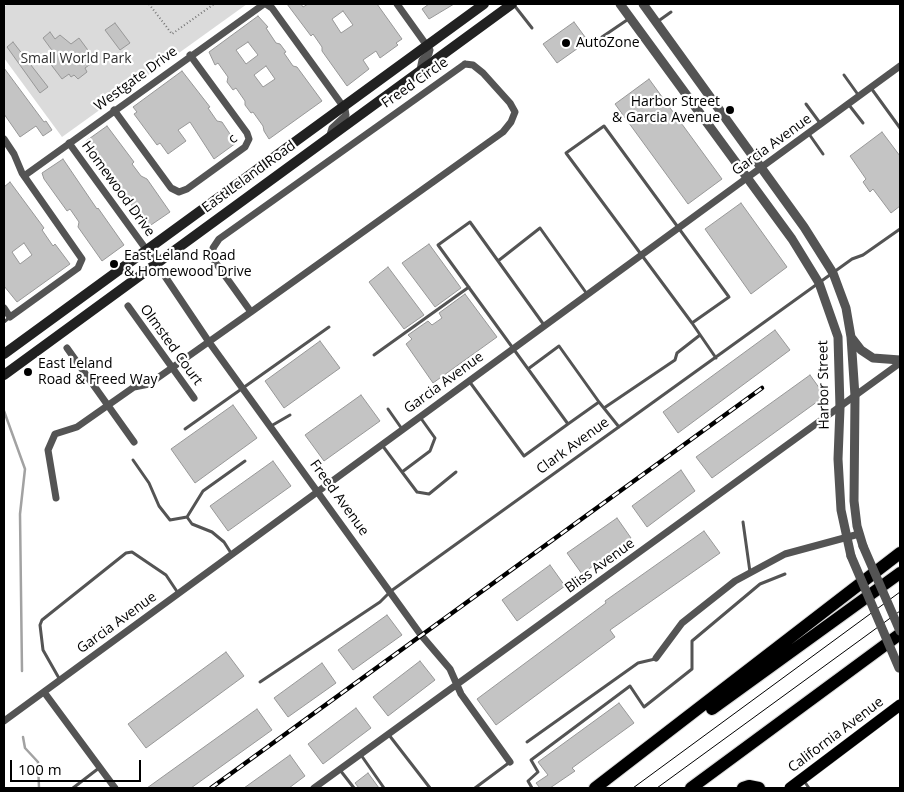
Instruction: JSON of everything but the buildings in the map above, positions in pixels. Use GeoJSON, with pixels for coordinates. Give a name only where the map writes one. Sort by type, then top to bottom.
{"type":"FeatureCollection","features":[{"type":"Feature","properties":{"kind":"highway"},"geometry":{"type":"LineString","coordinates":[[595,788],[900,553]]}},
{"type":"Feature","properties":{"kind":"highway"},"geometry":{"type":"LineString","coordinates":[[602,788],[900,573]]}},
{"type":"Feature","properties":{"kind":"highway"},"geometry":{"type":"LineString","coordinates":[[691,788],[900,633]]}},
{"type":"Feature","properties":{"kind":"highway"},"geometry":{"type":"LineString","coordinates":[[743,788],[750,786],[759,788]]}},
{"type":"Feature","properties":{"kind":"main road","name":"East Leland Road"},"geometry":{"type":"LineString","coordinates":[[4,354],[484,4]]}},
{"type":"Feature","properties":{"kind":"main road","name":"East Leland Road"},"geometry":{"type":"LineString","coordinates":[[4,375],[330,135],[513,4]]}},
{"type":"Feature","properties":{"kind":"main road","name":"California Avenue"},"geometry":{"type":"LineString","coordinates":[[790,788],[806,784],[900,705]]}},
{"type":"Feature","properties":{"kind":"street","name":"Westgate Drive"},"geometry":{"type":"LineString","coordinates":[[24,176],[190,55],[265,4],[271,6],[343,106]]}},
{"type":"Feature","properties":{"kind":"street"},"geometry":{"type":"LineString","coordinates":[[397,4],[427,45],[430,53],[422,59],[420,70]]}},
{"type":"Feature","properties":{"kind":"street","name":"Harbor Street"},"geometry":{"type":"LineString","coordinates":[[620,4],[792,239],[819,283],[838,337],[840,408],[838,459],[841,510],[846,537],[851,556],[900,669]]}},
{"type":"Feature","properties":{"kind":"street","name":"Harbor Street"},"geometry":{"type":"LineString","coordinates":[[643,4],[804,227],[833,273],[846,308],[850,337],[855,396],[854,501],[859,534],[900,633]]}},
{"type":"Feature","properties":{"kind":"street","name":"c"},"geometry":{"type":"LineString","coordinates":[[114,110],[171,188],[176,192],[185,190],[249,142],[247,133],[190,55]]}},
{"type":"Feature","properties":{"kind":"street","name":"Freed Circle"},"geometry":{"type":"LineString","coordinates":[[56,498],[48,450],[55,434],[77,426],[134,387],[149,384],[209,342],[251,312],[503,132],[511,122],[515,112],[483,73],[473,64],[465,64],[219,239],[213,248],[212,259],[251,312]]}},
{"type":"Feature","properties":{"kind":"street","name":"Garcia Avenue"},"geometry":{"type":"LineString","coordinates":[[4,722],[419,416],[900,66]]}},
{"type":"Feature","properties":{"kind":"street"},"geometry":{"type":"LineString","coordinates":[[330,135],[332,128],[346,115],[343,106]]}},
{"type":"Feature","properties":{"kind":"street"},"geometry":{"type":"LineString","coordinates":[[4,139],[24,176],[80,254],[82,261],[78,268],[10,317],[4,308]]}},
{"type":"Feature","properties":{"kind":"street","name":"Homewood Drive"},"geometry":{"type":"LineString","coordinates":[[69,143],[147,250]]}},
{"type":"Feature","properties":{"kind":"street","name":"Freed Avenue"},"geometry":{"type":"LineString","coordinates":[[147,250],[209,342],[421,634],[450,669],[461,694],[510,762]]}},
{"type":"Feature","properties":{"kind":"street","name":"Olmsted Court"},"geometry":{"type":"LineString","coordinates":[[128,306],[194,398]]}},
{"type":"Feature","properties":{"kind":"street"},"geometry":{"type":"LineString","coordinates":[[850,337],[861,350],[873,358],[900,361]]}},
{"type":"Feature","properties":{"kind":"street"},"geometry":{"type":"LineString","coordinates":[[67,348],[134,442]]}},
{"type":"Feature","properties":{"kind":"street","name":"Bliss Avenue"},"geometry":{"type":"LineString","coordinates":[[314,788],[840,408],[900,361]]}},
{"type":"Feature","properties":{"kind":"street"},"geometry":{"type":"LineString","coordinates":[[656,658],[682,623],[735,581],[785,554],[859,534]]}},
{"type":"Feature","properties":{"kind":"street"},"geometry":{"type":"LineString","coordinates":[[44,692],[115,788]]}},
{"type":"Feature","properties":{"kind":"lane"},"geometry":{"type":"LineString","coordinates":[[513,4],[532,28]]}},
{"type":"Feature","properties":{"kind":"lane"},"geometry":{"type":"LineString","coordinates":[[656,23],[671,12]]}},
{"type":"Feature","properties":{"kind":"lane"},"geometry":{"type":"LineString","coordinates":[[602,37],[630,17]]}},
{"type":"Feature","properties":{"kind":"lane"},"geometry":{"type":"LineString","coordinates":[[844,75],[859,96]]}},
{"type":"Feature","properties":{"kind":"lane"},"geometry":{"type":"LineString","coordinates":[[871,88],[900,128]]}},
{"type":"Feature","properties":{"kind":"lane"},"geometry":{"type":"LineString","coordinates":[[806,104],[821,124]]}},
{"type":"Feature","properties":{"kind":"lane"},"geometry":{"type":"LineString","coordinates":[[848,104],[863,122]]}},
{"type":"Feature","properties":{"kind":"lane"},"geometry":{"type":"LineString","coordinates":[[692,323],[729,297],[604,126],[566,153],[716,358]]}},
{"type":"Feature","properties":{"kind":"lane"},"geometry":{"type":"LineString","coordinates":[[808,133],[823,154]]}},
{"type":"Feature","properties":{"kind":"lane"},"geometry":{"type":"LineString","coordinates":[[544,326],[470,222],[438,245],[568,424]]}},
{"type":"Feature","properties":{"kind":"lane"},"geometry":{"type":"LineString","coordinates":[[498,261],[540,228],[587,294]]}},
{"type":"Feature","properties":{"kind":"lane","name":"Clark Avenue"},"geometry":{"type":"LineString","coordinates":[[260,682],[380,602],[391,592],[819,283],[900,229]]}},
{"type":"Feature","properties":{"kind":"lane"},"geometry":{"type":"LineString","coordinates":[[374,355],[469,287]]}},
{"type":"Feature","properties":{"kind":"lane"},"geometry":{"type":"LineString","coordinates":[[4,322],[10,317]]}},
{"type":"Feature","properties":{"kind":"lane"},"geometry":{"type":"LineString","coordinates":[[185,429],[329,327]]}},
{"type":"Feature","properties":{"kind":"lane"},"geometry":{"type":"LineString","coordinates":[[604,408],[675,360],[677,354],[700,335]]}},
{"type":"Feature","properties":{"kind":"lane"},"geometry":{"type":"LineString","coordinates":[[528,369],[559,346],[619,427]]}},
{"type":"Feature","properties":{"kind":"lane"},"geometry":{"type":"LineString","coordinates":[[469,380],[524,456],[599,402]]}},
{"type":"Feature","properties":{"kind":"lane"},"geometry":{"type":"LineString","coordinates":[[388,409],[402,429]]}},
{"type":"Feature","properties":{"kind":"lane"},"geometry":{"type":"LineString","coordinates":[[271,426],[290,415]]}},
{"type":"Feature","properties":{"kind":"lane"},"geometry":{"type":"LineString","coordinates":[[402,472],[430,452],[435,438],[419,416]]}},
{"type":"Feature","properties":{"kind":"lane"},"geometry":{"type":"LineString","coordinates":[[382,444],[417,492],[429,494],[456,472]]}},
{"type":"Feature","properties":{"kind":"lane"},"geometry":{"type":"LineString","coordinates":[[133,460],[149,483],[159,506],[170,520],[186,517],[203,491],[245,461]]}},
{"type":"Feature","properties":{"kind":"lane"},"geometry":{"type":"LineString","coordinates":[[186,517],[192,524],[212,532],[224,542],[232,554]]}},
{"type":"Feature","properties":{"kind":"lane"},"geometry":{"type":"LineString","coordinates":[[744,522],[750,573]]}},
{"type":"Feature","properties":{"kind":"lane"},"geometry":{"type":"LineString","coordinates":[[60,680],[43,650],[40,625],[42,620],[119,558],[132,552],[166,575],[178,593]]}},
{"type":"Feature","properties":{"kind":"lane"},"geometry":{"type":"LineString","coordinates":[[532,788],[528,781],[538,772],[531,760],[630,686],[644,707],[692,669],[692,641],[760,584],[785,574]]}},
{"type":"Feature","properties":{"kind":"lane"},"geometry":{"type":"LineString","coordinates":[[527,742],[638,663],[656,658]]}},
{"type":"Feature","properties":{"kind":"lane"},"geometry":{"type":"LineString","coordinates":[[388,734],[430,788]]}},
{"type":"Feature","properties":{"kind":"lane"},"geometry":{"type":"LineString","coordinates":[[361,754],[384,788]]}},
{"type":"Feature","properties":{"kind":"lane"},"geometry":{"type":"LineString","coordinates":[[475,788],[510,762]]}},
{"type":"Feature","properties":{"kind":"lane"},"geometry":{"type":"LineString","coordinates":[[73,788],[100,767]]}},
{"type":"Feature","properties":{"kind":"lane"},"geometry":{"type":"LineString","coordinates":[[340,770],[354,788]]}},
{"type":"Feature","properties":{"kind":"path"},"geometry":{"type":"LineString","coordinates":[[149,4],[172,34],[214,4]]}},
{"type":"Feature","properties":{"kind":"green space","name":"Small World Park"},"geometry":{"type":"Polygon","coordinates":[[[8,4],[247,4],[62,137],[4,58],[4,7],[8,4]]]}},
{"type":"Feature","properties":{"kind":"waterway"},"geometry":{"type":"LineString","coordinates":[[4,411],[25,469],[20,514],[22,671]]}},
{"type":"Feature","properties":{"kind":"waterway"},"geometry":{"type":"LineString","coordinates":[[23,737],[25,748],[38,762],[39,788]]}},
{"type":"Feature","properties":{"kind":"tram line"},"geometry":{"type":"LineString","coordinates":[[633,788],[900,592]]}},
{"type":"Feature","properties":{"kind":"tram line"},"geometry":{"type":"LineString","coordinates":[[657,788],[900,611]]}},
{"type":"Feature","properties":{"kind":"railway"},"geometry":{"type":"LineString","coordinates":[[211,788],[762,388]]}},
{"type":"Feature","properties":{"kind":"place","name":"AutoZone"},"geometry":{"type":"Point","coordinates":[566,43]}},
{"type":"Feature","properties":{"kind":"place","name":"Harbor Street & Garcia Avenue"},"geometry":{"type":"Point","coordinates":[730,110]}},
{"type":"Feature","properties":{"kind":"place","name":"East Leland Road & Homewood Drive"},"geometry":{"type":"Point","coordinates":[114,264]}},
{"type":"Feature","properties":{"kind":"place","name":"East Leland Road & Freed Way"},"geometry":{"type":"Point","coordinates":[28,372]}}]}
